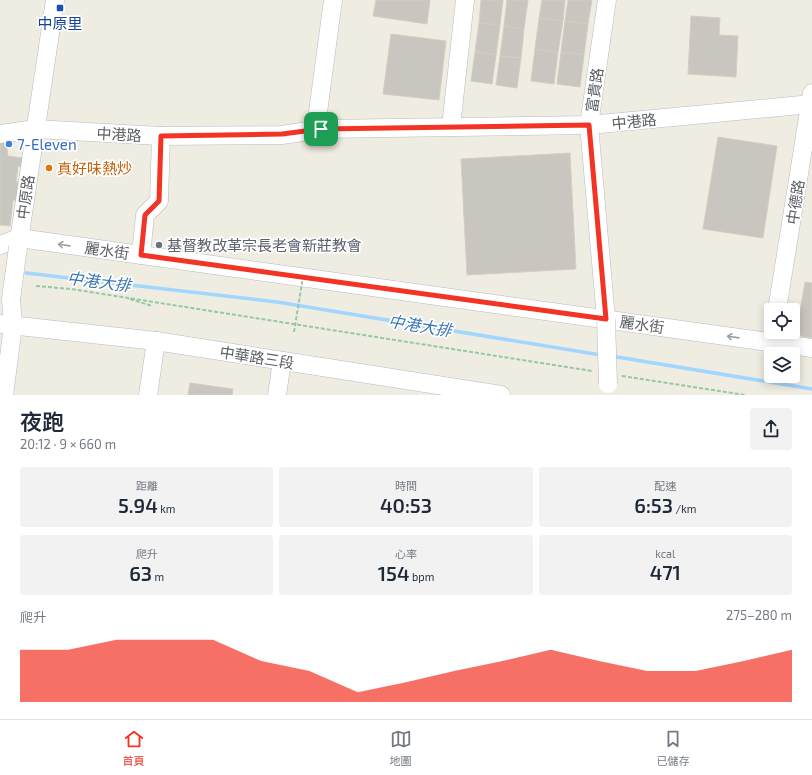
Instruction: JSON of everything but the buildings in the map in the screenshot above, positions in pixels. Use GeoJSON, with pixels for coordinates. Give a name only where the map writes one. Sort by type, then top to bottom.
{"type":"FeatureCollection","features":[{"type":"Feature","properties":{"kind":"street","name":"中原路"},"geometry":{"type":"LineString","coordinates":[[3,386],[7,325],[55,0]]}},
{"type":"Feature","properties":{"kind":"street"},"geometry":{"type":"LineString","coordinates":[[321,129],[318,112],[333,0]]}},
{"type":"Feature","properties":{"kind":"street"},"geometry":{"type":"LineString","coordinates":[[451,127],[465,0]]}},
{"type":"Feature","properties":{"kind":"street","name":"富貴路"},"geometry":{"type":"LineString","coordinates":[[607,0],[589,125],[606,319],[608,384]]}},
{"type":"Feature","properties":{"kind":"street","name":"中港路"},"geometry":{"type":"LineString","coordinates":[[0,134],[35,129],[161,136],[282,134],[321,129],[589,125],[811,100]]}},
{"type":"Feature","properties":{"kind":"street","name":"中德路"},"geometry":{"type":"LineString","coordinates":[[778,303],[811,100]]}},
{"type":"Feature","properties":{"kind":"street"},"geometry":{"type":"LineString","coordinates":[[141,255],[145,215],[159,201],[161,136]]}},
{"type":"Feature","properties":{"kind":"street"},"geometry":{"type":"LineString","coordinates":[[0,244],[19,243]]}},
{"type":"Feature","properties":{"kind":"street","name":"麗水街"},"geometry":{"type":"LineString","coordinates":[[19,243],[141,255],[606,319],[764,336]]}},
{"type":"Feature","properties":{"kind":"street","name":"中華路三段"},"geometry":{"type":"LineString","coordinates":[[7,325],[156,341],[282,361],[417,389],[501,395]]}},
{"type":"Feature","properties":{"kind":"street","name":"麗水街"},"geometry":{"type":"LineString","coordinates":[[780,339],[812,348]]}},
{"type":"Feature","properties":{"kind":"street"},"geometry":{"type":"LineString","coordinates":[[148,395],[156,341]]}},
{"type":"Feature","properties":{"kind":"street"},"geometry":{"type":"LineString","coordinates":[[277,395],[282,361]]}},
{"type":"Feature","properties":{"kind":"path"},"geometry":{"type":"LineString","coordinates":[[294,332],[302,277]]}},
{"type":"Feature","properties":{"kind":"path"},"geometry":{"type":"LineString","coordinates":[[36,286],[71,289],[123,297],[608,384],[745,395]]}},
{"type":"Feature","properties":{"kind":"path"},"geometry":{"type":"LineString","coordinates":[[123,297],[152,306]]}},
{"type":"Feature","properties":{"kind":"waterway","name":"中港大排"},"geometry":{"type":"LineString","coordinates":[[26,273],[277,302],[601,355]]}},
{"type":"Feature","properties":{"kind":"waterway","name":"中港大排"},"geometry":{"type":"LineString","coordinates":[[611,356],[812,389]]}},
{"type":"Feature","properties":{"kind":"place","name":"中原里"},"geometry":{"type":"Point","coordinates":[60,8]}},
{"type":"Feature","properties":{"kind":"place","name":"7-Eleven"},"geometry":{"type":"Point","coordinates":[9,144]}},
{"type":"Feature","properties":{"kind":"place","name":"真好味熱炒"},"geometry":{"type":"Point","coordinates":[49,168]}},
{"type":"Feature","properties":{"kind":"place","name":"基督教改革宗長老會新莊教會"},"geometry":{"type":"Point","coordinates":[159,245]}},
{"type":"Feature","properties":{"kind":"route"},"geometry":{"type":"LineString","coordinates":[[589,125],[606,319],[141,255],[145,215],[159,201],[161,136],[282,134],[321,129],[589,125]]}}]}
